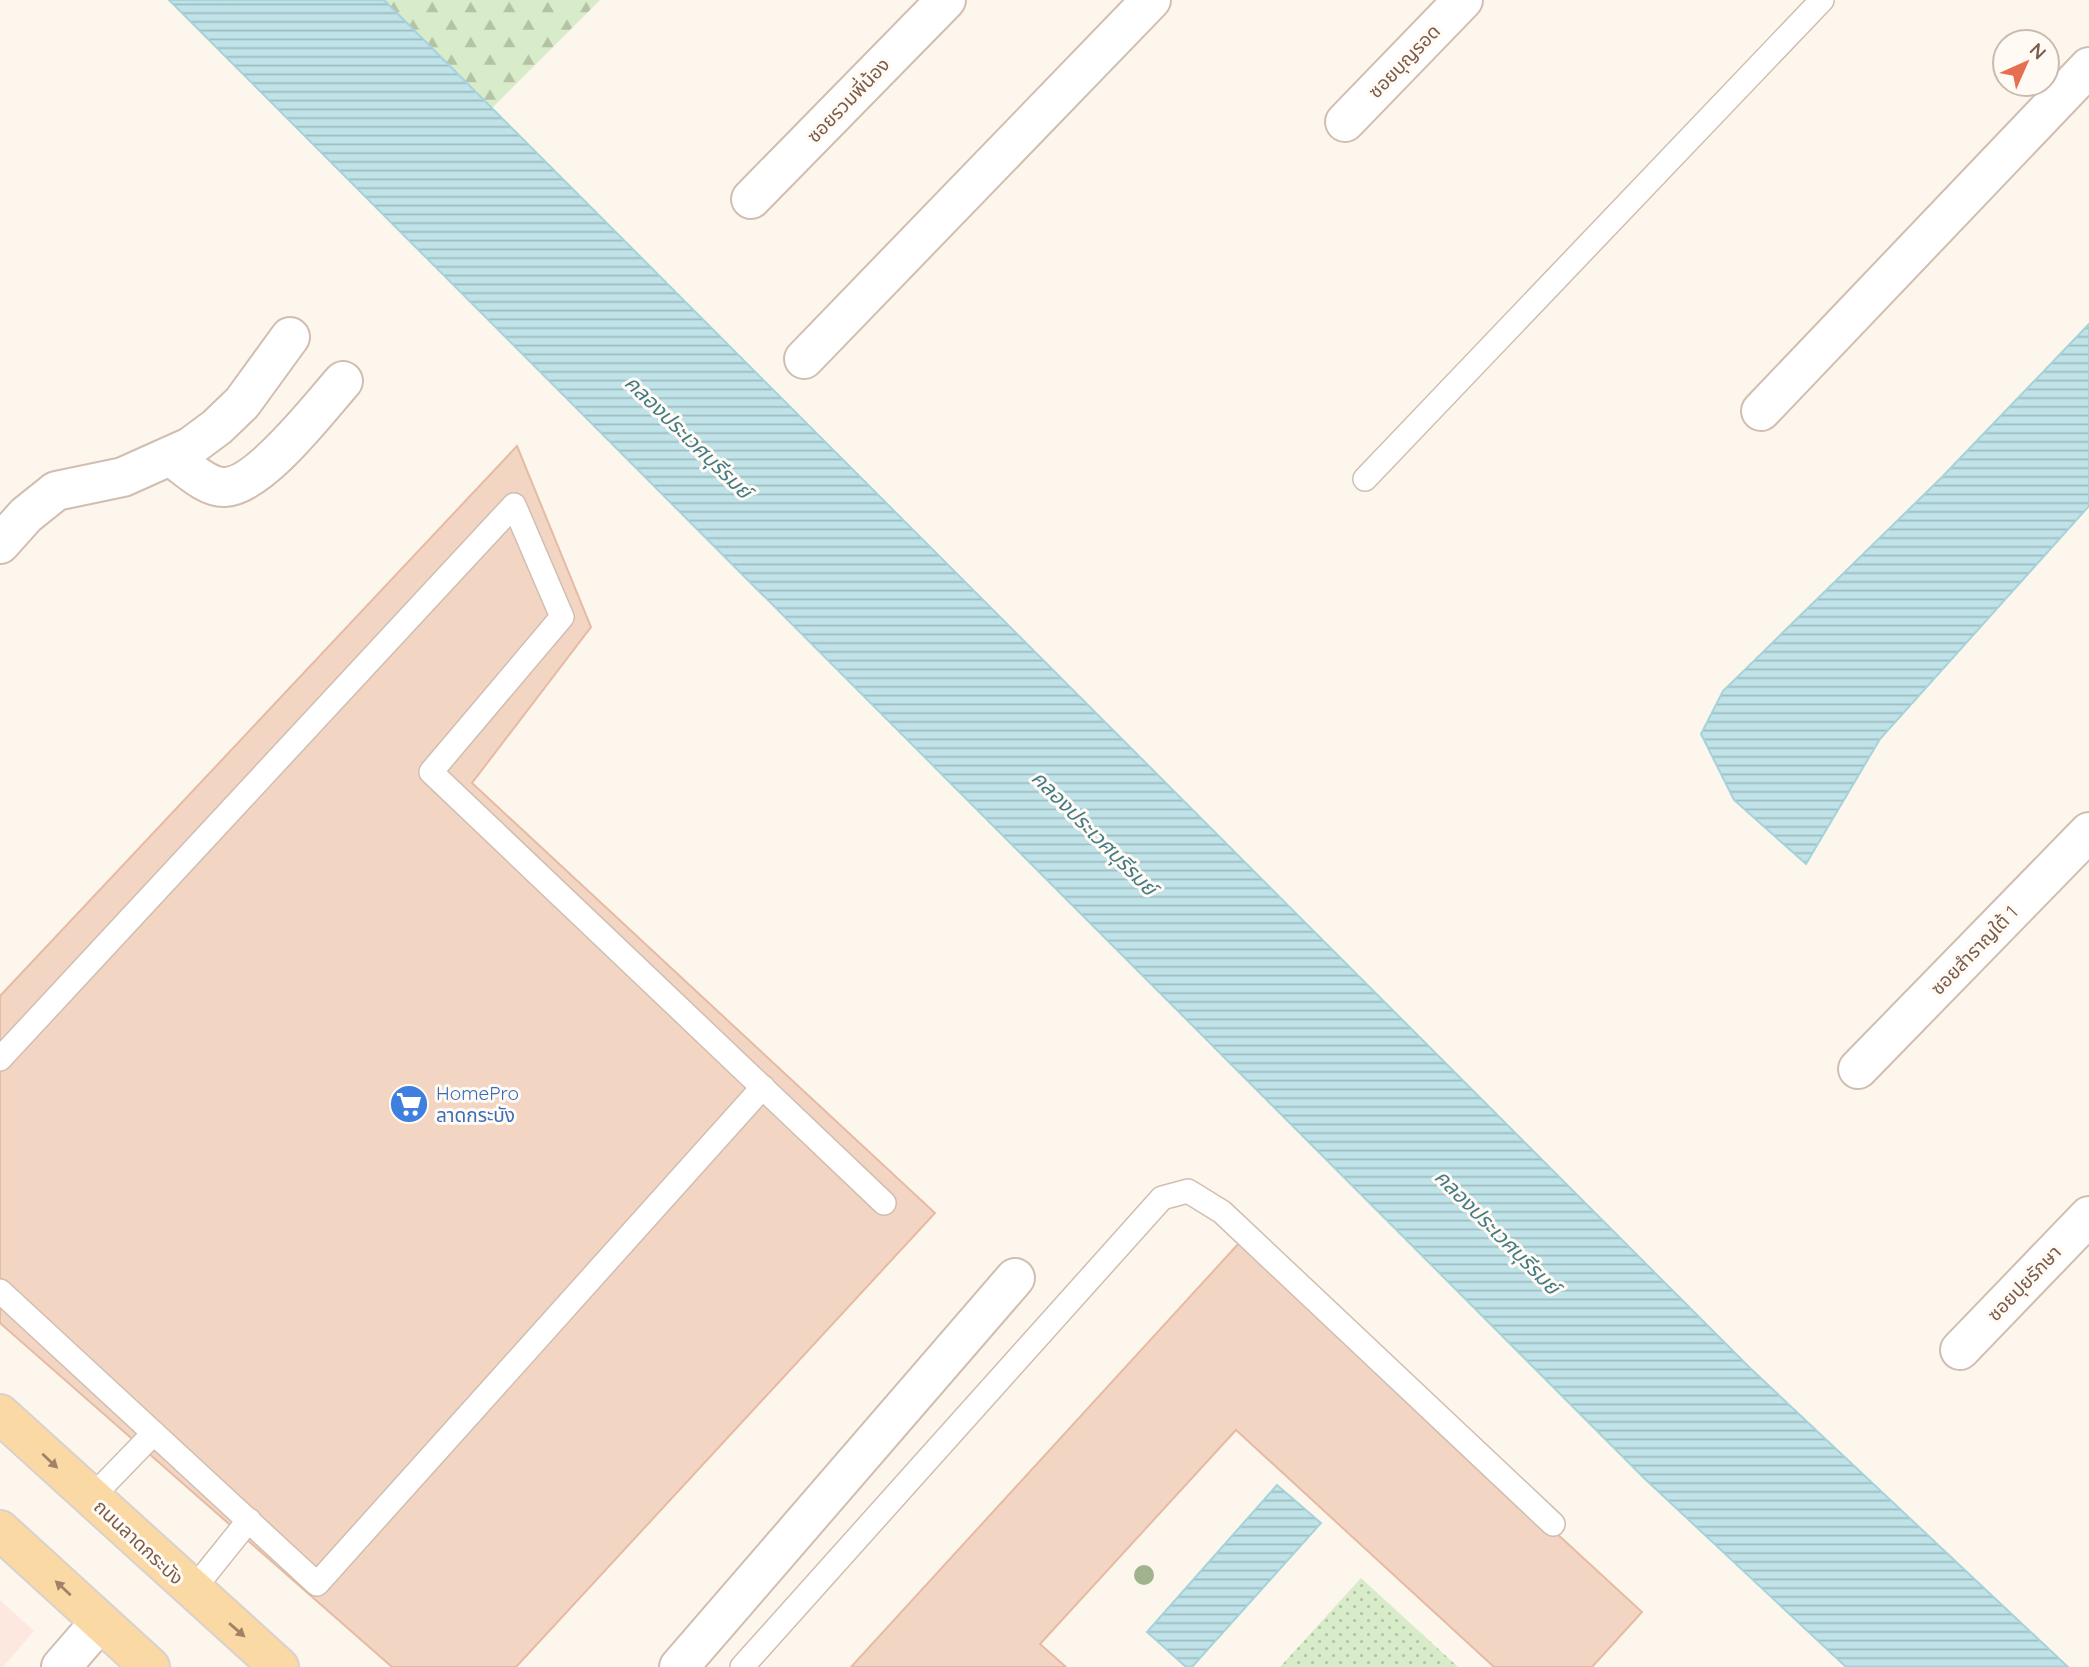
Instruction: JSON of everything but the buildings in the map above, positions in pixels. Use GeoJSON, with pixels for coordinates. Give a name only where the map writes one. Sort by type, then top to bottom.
{"type":"FeatureCollection","features":[{"type":"Feature","properties":{"kind":"main road","name":"ถนนลาดกระบัง"},"geometry":{"type":"LineString","coordinates":[[0,1415],[279,1667]]}},
{"type":"Feature","properties":{"kind":"main road"},"geometry":{"type":"LineString","coordinates":[[0,1530],[143,1665]]}},
{"type":"Feature","properties":{"kind":"street","name":"ซอยรวมพี่น้อง"},"geometry":{"type":"LineString","coordinates":[[751,199],[946,0]]}},
{"type":"Feature","properties":{"kind":"street"},"geometry":{"type":"LineString","coordinates":[[804,359],[1151,0]]}},
{"type":"Feature","properties":{"kind":"street","name":"ซอยบุญรอด"},"geometry":{"type":"LineString","coordinates":[[1345,122],[1463,0]]}},
{"type":"Feature","properties":{"kind":"street"},"geometry":{"type":"LineString","coordinates":[[1760,411],[2089,67]]}},
{"type":"Feature","properties":{"kind":"street"},"geometry":{"type":"LineString","coordinates":[[0,544],[26,515],[56,491],[123,477],[190,447],[242,402],[290,337]]}},
{"type":"Feature","properties":{"kind":"street"},"geometry":{"type":"LineString","coordinates":[[170,456],[213,485],[225,488],[238,485],[272,461],[344,381]]}},
{"type":"Feature","properties":{"kind":"street","name":"ซอยสำราญใต้ 1"},"geometry":{"type":"LineString","coordinates":[[1858,1069],[2089,832]]}},
{"type":"Feature","properties":{"kind":"street","name":"ซอยปุยรักษา"},"geometry":{"type":"LineString","coordinates":[[1959,1350],[2089,1216]]}},
{"type":"Feature","properties":{"kind":"street"},"geometry":{"type":"LineString","coordinates":[[679,1667],[1015,1278]]}},
{"type":"Feature","properties":{"kind":"street"},"geometry":{"type":"LineString","coordinates":[[61,1667],[100,1622]]}},
{"type":"Feature","properties":{"kind":"lane"},"geometry":{"type":"LineString","coordinates":[[1365,479],[1822,0]]}},
{"type":"Feature","properties":{"kind":"lane"},"geometry":{"type":"LineString","coordinates":[[0,1059],[514,505],[562,617],[431,772],[884,1203]]}},
{"type":"Feature","properties":{"kind":"lane"},"geometry":{"type":"LineString","coordinates":[[0,1291],[317,1584],[763,1087]]}},
{"type":"Feature","properties":{"kind":"lane"},"geometry":{"type":"LineString","coordinates":[[742,1667],[1162,1198],[1188,1191],[1223,1212],[1553,1524]]}},
{"type":"Feature","properties":{"kind":"lane"},"geometry":{"type":"LineString","coordinates":[[91,1498],[154,1433]]}},
{"type":"Feature","properties":{"kind":"lane"},"geometry":{"type":"LineString","coordinates":[[192,1591],[248,1520]]}},
{"type":"Feature","properties":{"kind":"shaded area"},"geometry":{"type":"Polygon","coordinates":[[[0,1600],[34,1631],[3,1667],[0,1667],[0,1600]]]}},
{"type":"Feature","properties":{"kind":"green space"},"geometry":{"type":"Polygon","coordinates":[[[384,0],[600,0],[491,109],[384,0]]]}},
{"type":"Feature","properties":{"kind":"green space"},"geometry":{"type":"Polygon","coordinates":[[[1361,1578],[1458,1667],[1280,1667],[1361,1578]]]}},
{"type":"Feature","properties":{"kind":"water","name":"คลองประเวศบุรีรมย์"},"geometry":{"type":"Polygon","coordinates":[[[169,0],[384,0],[1750,1368],[2068,1667],[1846,1667],[1644,1478],[169,0]]]}},
{"type":"Feature","properties":{"kind":"water"},"geometry":{"type":"Polygon","coordinates":[[[2089,324],[2089,506],[1880,739],[1806,864],[1734,800],[1701,734],[1723,691],[1942,477],[2089,324]]]}},
{"type":"Feature","properties":{"kind":"water"},"geometry":{"type":"Polygon","coordinates":[[[1277,1485],[1321,1523],[1192,1667],[1186,1667],[1147,1632],[1277,1485]]]}},
{"type":"Feature","properties":{"kind":"place","name":"HomePro ลาดกระบัง"},"geometry":{"type":"Point","coordinates":[409,1104]}}]}
